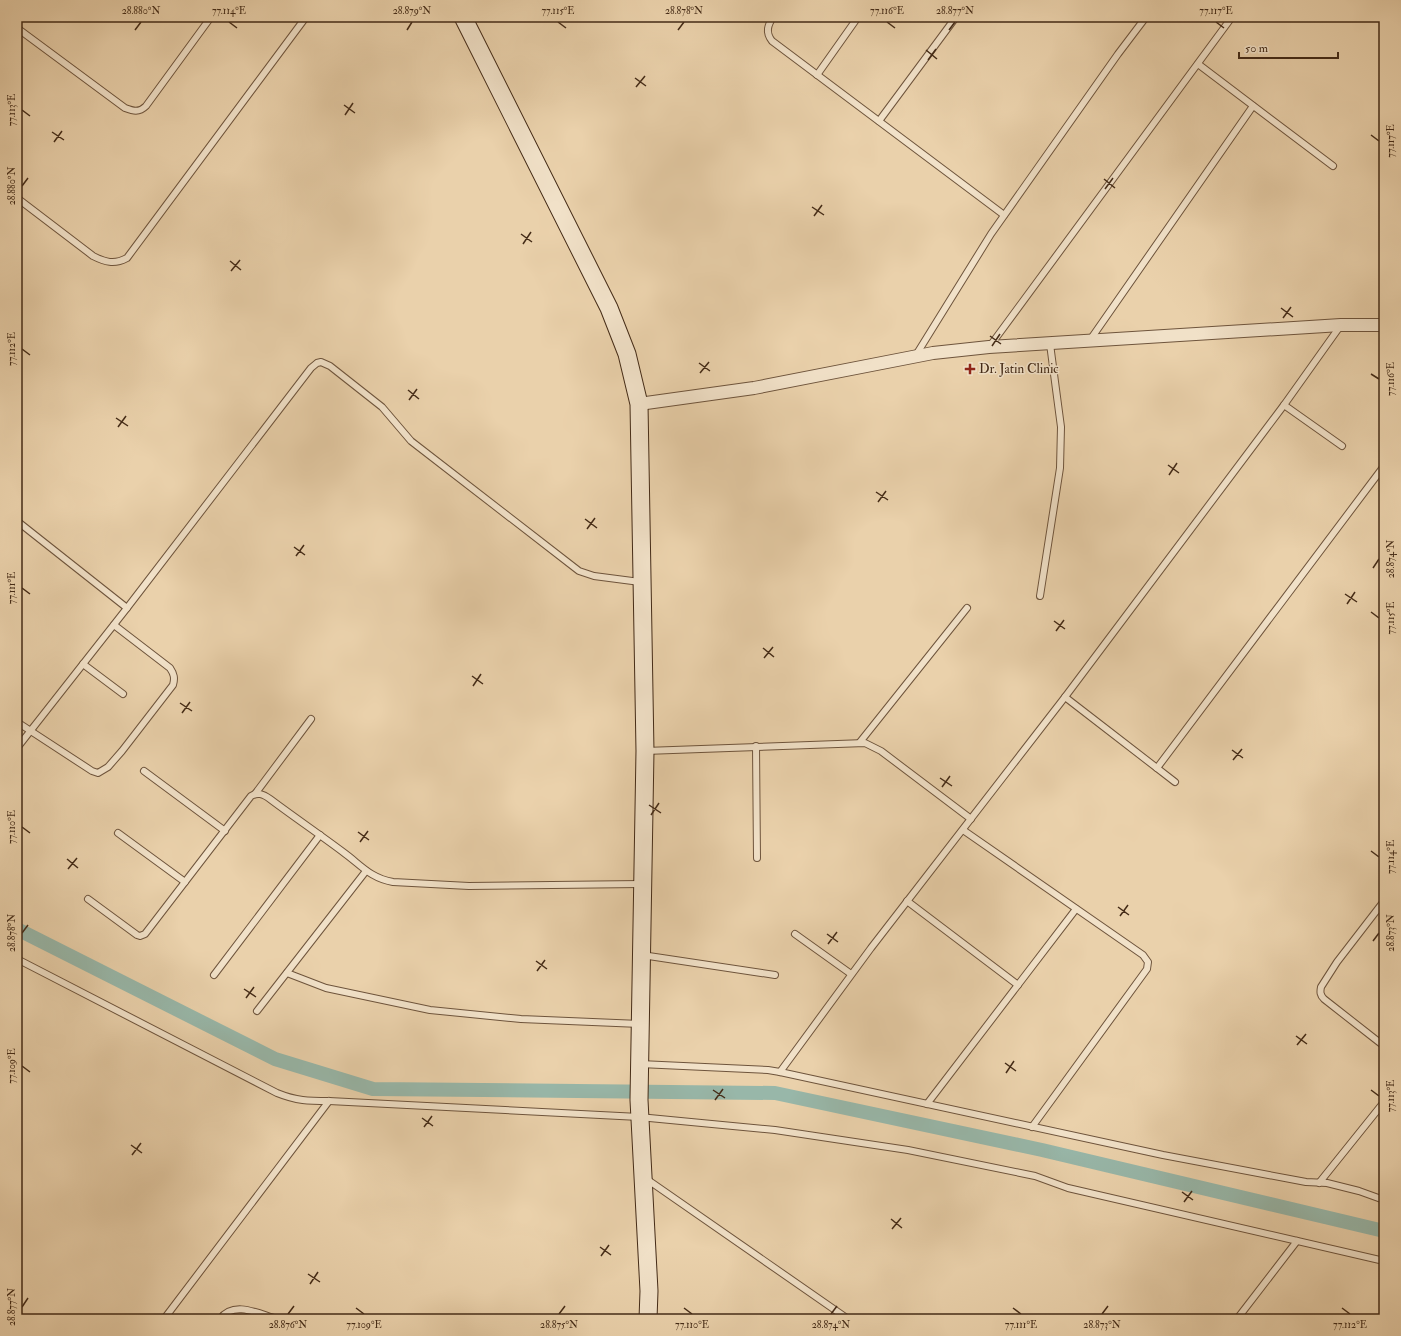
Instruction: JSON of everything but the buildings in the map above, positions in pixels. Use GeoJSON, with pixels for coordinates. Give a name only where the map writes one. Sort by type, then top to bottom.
{"type":"FeatureCollection","features":[{"type":"Feature","properties":{"kind":"street"},"geometry":{"type":"LineString","coordinates":[[463,17],[609,308],[627,354],[639,404],[645,751],[639,1117],[649,1291],[648,1319]]}},
{"type":"Feature","properties":{"kind":"street"},"geometry":{"type":"LineString","coordinates":[[639,404],[754,388],[933,353],[989,347],[1341,325],[1384,325]]}},
{"type":"Feature","properties":{"kind":"lane"},"geometry":{"type":"LineString","coordinates":[[17,28],[126,108],[140,111],[146,106],[211,17]]}},
{"type":"Feature","properties":{"kind":"lane"},"geometry":{"type":"LineString","coordinates":[[17,198],[93,256],[103,261],[112,263],[127,258],[306,17]]}},
{"type":"Feature","properties":{"kind":"lane"},"geometry":{"type":"LineString","coordinates":[[773,17],[767,31],[769,37],[784,51],[1004,215]]}},
{"type":"Feature","properties":{"kind":"lane"},"geometry":{"type":"LineString","coordinates":[[816,75],[858,17]]}},
{"type":"Feature","properties":{"kind":"lane"},"geometry":{"type":"LineString","coordinates":[[879,121],[956,17]]}},
{"type":"Feature","properties":{"kind":"lane"},"geometry":{"type":"LineString","coordinates":[[915,356],[991,234],[1118,54],[1146,17]]}},
{"type":"Feature","properties":{"kind":"lane"},"geometry":{"type":"LineString","coordinates":[[989,347],[1232,17]]}},
{"type":"Feature","properties":{"kind":"lane"},"geometry":{"type":"LineString","coordinates":[[1198,64],[1334,166]]}},
{"type":"Feature","properties":{"kind":"lane"},"geometry":{"type":"LineString","coordinates":[[1089,341],[1253,106]]}},
{"type":"Feature","properties":{"kind":"lane"},"geometry":{"type":"LineString","coordinates":[[780,1072],[907,901],[1065,697],[1284,405],[1341,325]]}},
{"type":"Feature","properties":{"kind":"lane"},"geometry":{"type":"LineString","coordinates":[[1040,596],[1060,468],[1060,427],[1050,344]]}},
{"type":"Feature","properties":{"kind":"lane"},"geometry":{"type":"LineString","coordinates":[[17,748],[114,625],[310,368],[317,363],[321,362],[330,366],[382,407],[410,441],[579,571],[594,576],[642,582]]}},
{"type":"Feature","properties":{"kind":"lane"},"geometry":{"type":"LineString","coordinates":[[1284,405],[1342,446]]}},
{"type":"Feature","properties":{"kind":"lane"},"geometry":{"type":"LineString","coordinates":[[1157,768],[1384,466]]}},
{"type":"Feature","properties":{"kind":"lane"},"geometry":{"type":"LineString","coordinates":[[17,521],[126,608]]}},
{"type":"Feature","properties":{"kind":"lane"},"geometry":{"type":"LineString","coordinates":[[860,742],[967,608]]}},
{"type":"Feature","properties":{"kind":"lane"},"geometry":{"type":"LineString","coordinates":[[17,722],[92,772],[98,772],[105,769],[122,751],[173,685],[175,680],[174,674],[170,668],[114,625]]}},
{"type":"Feature","properties":{"kind":"lane"},"geometry":{"type":"LineString","coordinates":[[83,664],[123,694]]}},
{"type":"Feature","properties":{"kind":"lane"},"geometry":{"type":"LineString","coordinates":[[1065,697],[1175,782]]}},
{"type":"Feature","properties":{"kind":"lane"},"geometry":{"type":"LineString","coordinates":[[88,899],[137,935],[142,936],[147,932],[251,796],[255,794],[311,719]]}},
{"type":"Feature","properties":{"kind":"lane"},"geometry":{"type":"LineString","coordinates":[[645,751],[860,742],[870,744],[971,819]]}},
{"type":"Feature","properties":{"kind":"lane"},"geometry":{"type":"LineString","coordinates":[[756,746],[757,858]]}},
{"type":"Feature","properties":{"kind":"lane"},"geometry":{"type":"LineString","coordinates":[[144,771],[225,831]]}},
{"type":"Feature","properties":{"kind":"lane"},"geometry":{"type":"LineString","coordinates":[[255,794],[265,795],[345,853],[366,871],[384,881],[469,886],[642,884]]}},
{"type":"Feature","properties":{"kind":"lane"},"geometry":{"type":"LineString","coordinates":[[963,830],[1143,955],[1149,965],[1032,1127]]}},
{"type":"Feature","properties":{"kind":"lane"},"geometry":{"type":"LineString","coordinates":[[118,833],[185,882]]}},
{"type":"Feature","properties":{"kind":"lane"},"geometry":{"type":"LineString","coordinates":[[214,975],[320,835]]}},
{"type":"Feature","properties":{"kind":"lane"},"geometry":{"type":"LineString","coordinates":[[257,1011],[366,871]]}},
{"type":"Feature","properties":{"kind":"lane"},"geometry":{"type":"LineString","coordinates":[[1384,900],[1337,962],[1320,991],[1321,996],[1324,999],[1384,1046]]}},
{"type":"Feature","properties":{"kind":"lane"},"geometry":{"type":"LineString","coordinates":[[907,901],[1018,985]]}},
{"type":"Feature","properties":{"kind":"lane"},"geometry":{"type":"LineString","coordinates":[[927,1104],[1076,909]]}},
{"type":"Feature","properties":{"kind":"lane"},"geometry":{"type":"LineString","coordinates":[[795,934],[852,974]]}},
{"type":"Feature","properties":{"kind":"lane"},"geometry":{"type":"LineString","coordinates":[[641,954],[775,975]]}},
{"type":"Feature","properties":{"kind":"lane"},"geometry":{"type":"LineString","coordinates":[[17,959],[277,1093],[292,1099],[639,1117],[774,1130],[908,1150],[1035,1176],[1068,1188],[1384,1261]]}},
{"type":"Feature","properties":{"kind":"lane"},"geometry":{"type":"LineString","coordinates":[[287,973],[326,988],[430,1010],[522,1019],[640,1024]]}},
{"type":"Feature","properties":{"kind":"lane"},"geometry":{"type":"LineString","coordinates":[[639,1069],[768,1070],[780,1072],[1171,1157],[1306,1182],[1327,1183],[1359,1191],[1384,1200]]}},
{"type":"Feature","properties":{"kind":"lane"},"geometry":{"type":"LineString","coordinates":[[164,1319],[329,1101]]}},
{"type":"Feature","properties":{"kind":"lane"},"geometry":{"type":"LineString","coordinates":[[1319,1183],[1384,1102]]}},
{"type":"Feature","properties":{"kind":"lane"},"geometry":{"type":"LineString","coordinates":[[642,1176],[848,1319]]}},
{"type":"Feature","properties":{"kind":"lane"},"geometry":{"type":"LineString","coordinates":[[1237,1319],[1296,1241]]}},
{"type":"Feature","properties":{"kind":"lane"},"geometry":{"type":"LineString","coordinates":[[220,1319],[227,1312],[237,1309],[277,1319]]}},
{"type":"Feature","properties":{"kind":"waterway"},"geometry":{"type":"LineString","coordinates":[[17,929],[275,1059],[373,1089],[775,1093],[1042,1150],[1384,1231]]}},
{"type":"Feature","properties":{"kind":"place","name":"Dr. Jatin Clinic"},"geometry":{"type":"Point","coordinates":[970,369]}}]}
